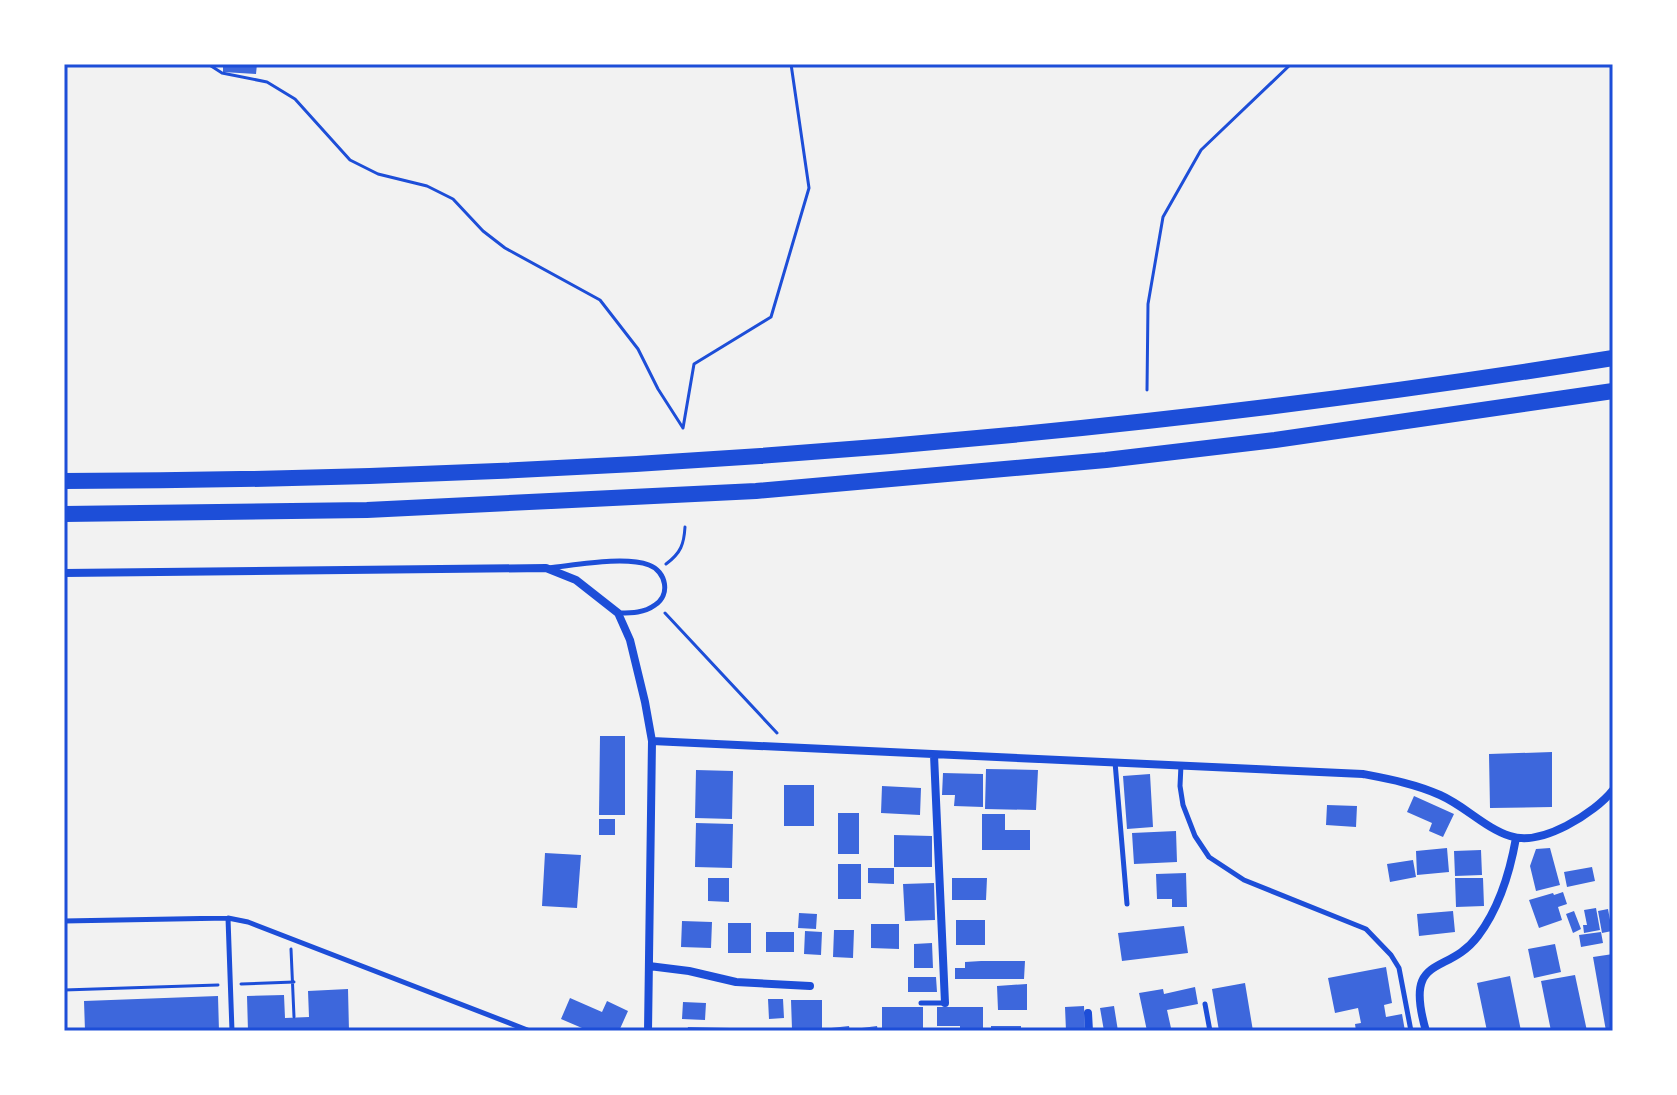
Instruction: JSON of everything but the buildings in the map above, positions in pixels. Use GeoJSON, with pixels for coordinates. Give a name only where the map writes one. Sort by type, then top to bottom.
{"type":"FeatureCollection","features":[{"type":"Feature","properties":{"kind":"highway"},"geometry":{"type":"LineString","coordinates":[[64,481],[371,477],[718,461],[1163,419],[1613,358]]}},
{"type":"Feature","properties":{"kind":"highway"},"geometry":{"type":"LineString","coordinates":[[64,514],[367,510],[772,490],[1275,440],[1613,391]]}},
{"type":"Feature","properties":{"kind":"street"},"geometry":{"type":"LineString","coordinates":[[64,573],[546,568],[576,580],[618,613],[635,659],[652,741],[648,1031]]}},
{"type":"Feature","properties":{"kind":"street"},"geometry":{"type":"LineString","coordinates":[[652,741],[1363,774],[1419,787],[1452,801],[1502,833],[1516,838],[1543,834],[1578,819],[1598,806],[1613,790]]}},
{"type":"Feature","properties":{"kind":"street"},"geometry":{"type":"LineString","coordinates":[[934,755],[945,1003]]}},
{"type":"Feature","properties":{"kind":"street"},"geometry":{"type":"LineString","coordinates":[[1426,1031],[1419,999],[1422,980],[1434,967],[1471,944],[1483,929],[1507,878],[1516,838]]}},
{"type":"Feature","properties":{"kind":"street"},"geometry":{"type":"LineString","coordinates":[[649,966],[736,982],[810,986]]}},
{"type":"Feature","properties":{"kind":"street"},"geometry":{"type":"LineString","coordinates":[[1088,1013],[1089,1031]]}},
{"type":"Feature","properties":{"kind":"lane"},"geometry":{"type":"LineString","coordinates":[[546,568],[631,562],[658,570],[665,586],[656,605],[635,613],[618,613]]}},
{"type":"Feature","properties":{"kind":"lane"},"geometry":{"type":"LineString","coordinates":[[1114,761],[1127,904]]}},
{"type":"Feature","properties":{"kind":"lane"},"geometry":{"type":"LineString","coordinates":[[1181,764],[1183,805],[1195,836],[1209,857],[1244,880],[1366,929],[1399,968],[1411,1031]]}},
{"type":"Feature","properties":{"kind":"lane"},"geometry":{"type":"LineString","coordinates":[[64,921],[228,918],[248,922],[530,1031]]}},
{"type":"Feature","properties":{"kind":"lane"},"geometry":{"type":"LineString","coordinates":[[228,918],[232,1031]]}},
{"type":"Feature","properties":{"kind":"lane"},"geometry":{"type":"LineString","coordinates":[[921,1003],[945,1003]]}},
{"type":"Feature","properties":{"kind":"lane"},"geometry":{"type":"LineString","coordinates":[[1205,1004],[1210,1031]]}},
{"type":"Feature","properties":{"kind":"path"},"geometry":{"type":"LineString","coordinates":[[208,64],[222,73],[267,82],[295,99],[350,160],[378,174],[427,186],[453,199],[483,231],[505,248],[600,300],[638,349],[658,389],[683,428],[694,364],[771,317],[809,188],[791,64]]}},
{"type":"Feature","properties":{"kind":"path"},"geometry":{"type":"LineString","coordinates":[[1147,390],[1148,304],[1163,217],[1201,150],[1291,64]]}},
{"type":"Feature","properties":{"kind":"path"},"geometry":{"type":"LineString","coordinates":[[658,570],[677,556],[684,542],[685,527]]}},
{"type":"Feature","properties":{"kind":"path"},"geometry":{"type":"LineString","coordinates":[[656,605],[791,748]]}},
{"type":"Feature","properties":{"kind":"path"},"geometry":{"type":"LineString","coordinates":[[291,938],[294,1017]]}},
{"type":"Feature","properties":{"kind":"path"},"geometry":{"type":"LineString","coordinates":[[64,990],[294,982]]}}]}
